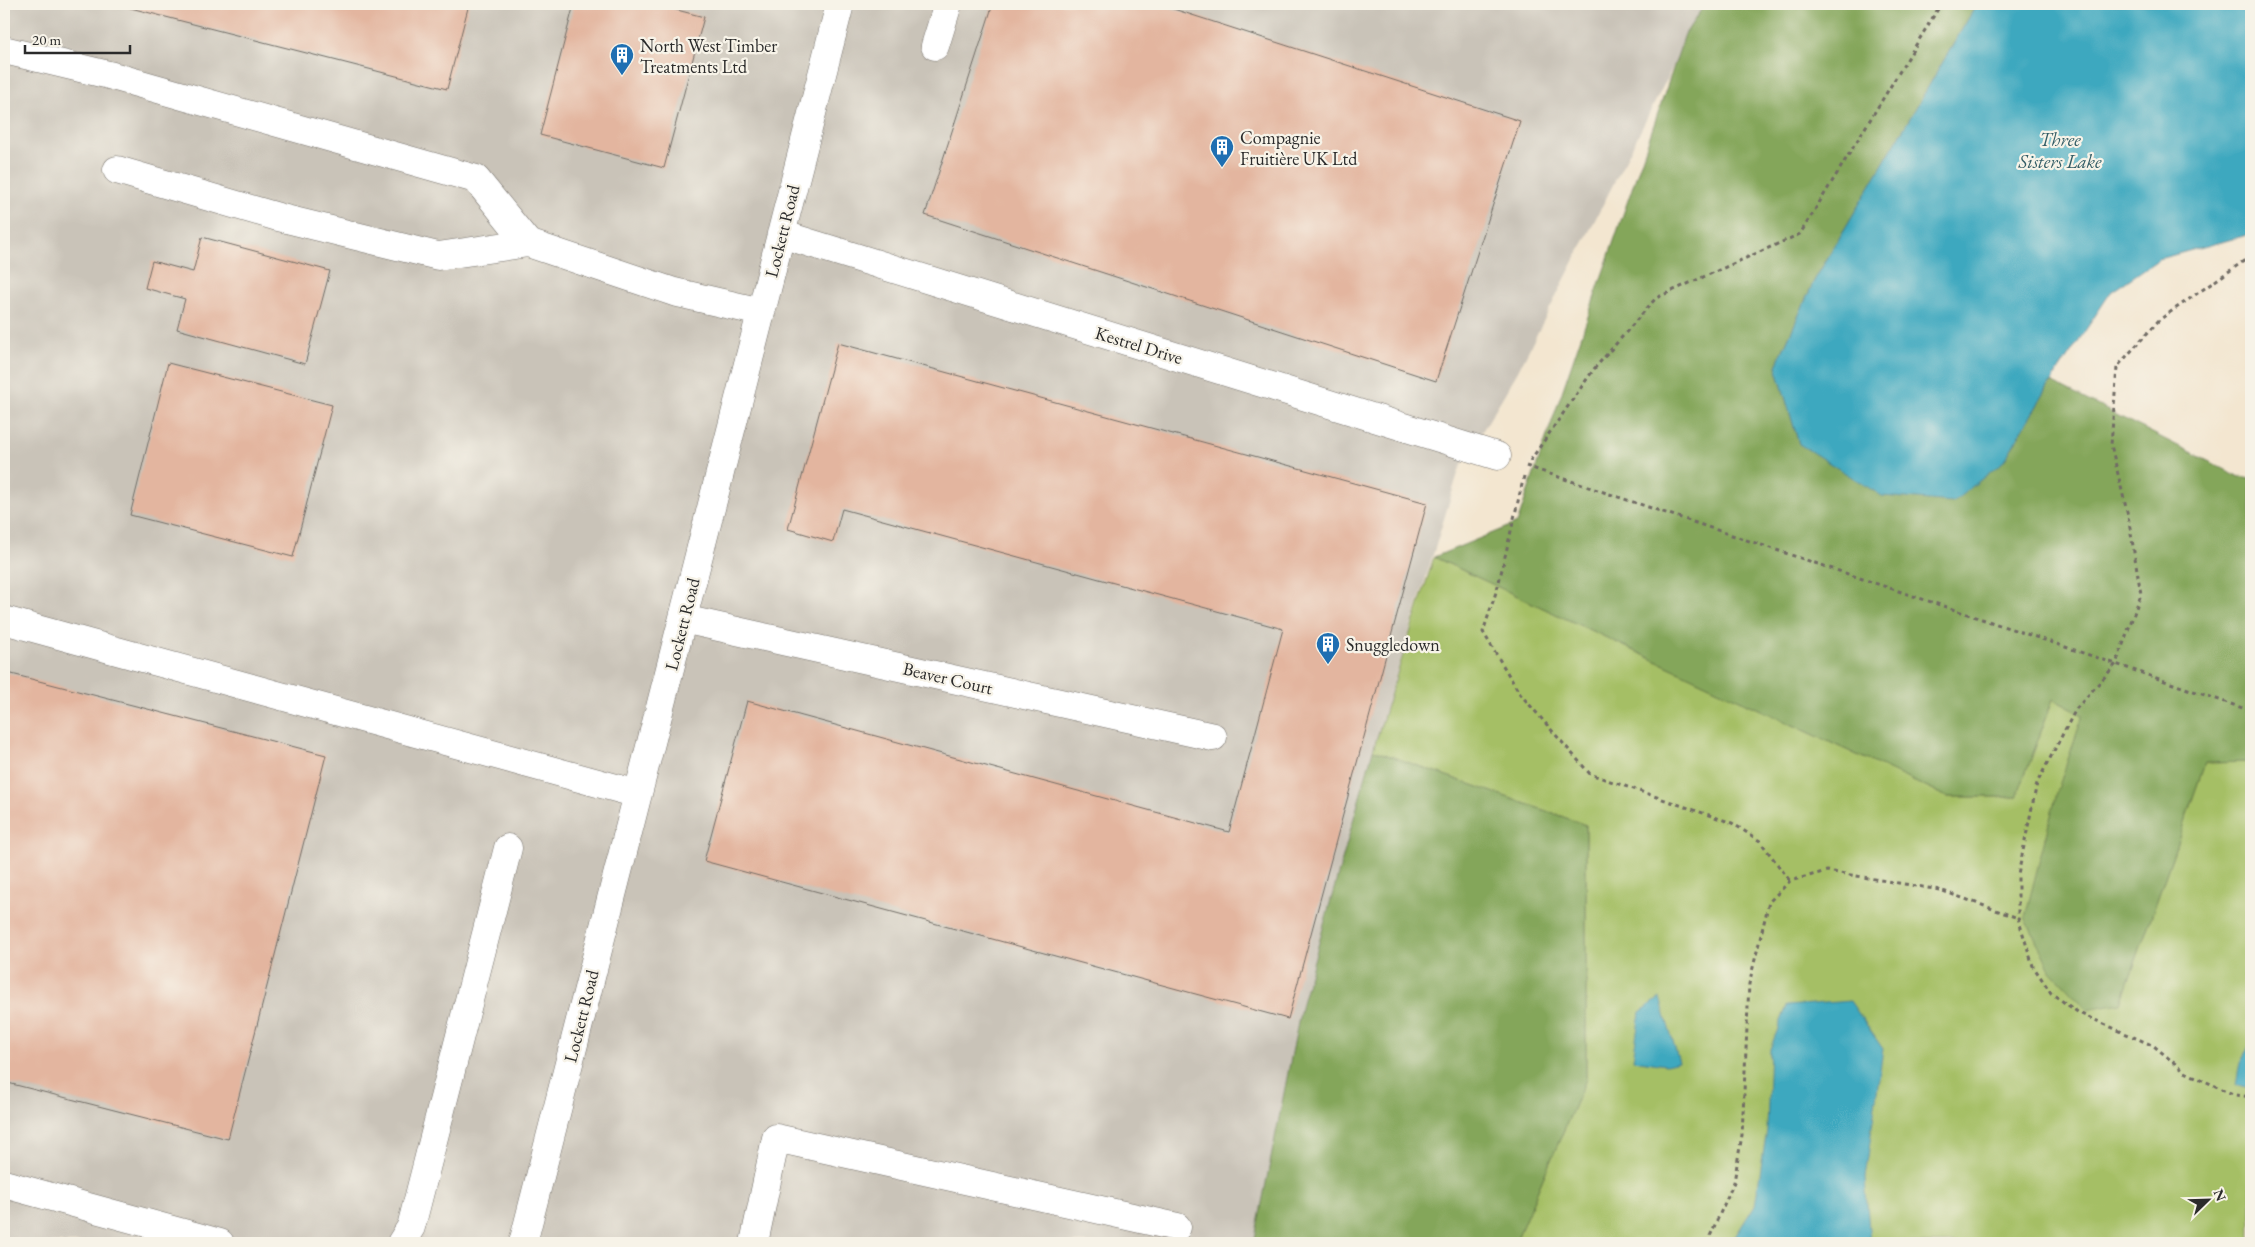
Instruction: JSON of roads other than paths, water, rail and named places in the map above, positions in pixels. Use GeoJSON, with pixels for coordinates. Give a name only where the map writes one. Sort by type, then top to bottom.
{"type":"FeatureCollection","features":[{"type":"Feature","properties":{"kind":"street","name":"Lockett Road"},"geometry":{"type":"LineString","coordinates":[[523,1243],[840,4]]}},
{"type":"Feature","properties":{"kind":"street"},"geometry":{"type":"LineString","coordinates":[[934,46],[948,4]]}},
{"type":"Feature","properties":{"kind":"street"},"geometry":{"type":"LineString","coordinates":[[4,50],[109,76],[476,179],[528,243]]}},
{"type":"Feature","properties":{"kind":"street"},"geometry":{"type":"LineString","coordinates":[[117,170],[278,217],[438,256],[528,243],[674,292],[761,312]]}},
{"type":"Feature","properties":{"kind":"street","name":"Kestrel Drive"},"geometry":{"type":"LineString","coordinates":[[781,234],[1497,456]]}},
{"type":"Feature","properties":{"kind":"street","name":"Beaver Court"},"geometry":{"type":"LineString","coordinates":[[683,619],[1213,737]]}},
{"type":"Feature","properties":{"kind":"street"},"geometry":{"type":"LineString","coordinates":[[4,620],[638,794]]}},
{"type":"Feature","properties":{"kind":"street"},"geometry":{"type":"LineString","coordinates":[[400,1243],[411,1226],[508,848]]}},
{"type":"Feature","properties":{"kind":"street"},"geometry":{"type":"LineString","coordinates":[[754,1243],[776,1138],[1177,1226]]}},
{"type":"Feature","properties":{"kind":"street"},"geometry":{"type":"LineString","coordinates":[[4,1184],[220,1243]]}},
{"type":"Feature","properties":{"kind":"water","name":"Three Sisters Lake"},"geometry":{"type":"Polygon","coordinates":[[[1977,4],[2251,4],[2251,234],[2159,259],[2111,292],[2051,382],[2004,461],[1953,502],[1882,496],[1799,444],[1776,366],[1814,281],[1977,4]]]}},
{"type":"Feature","properties":{"kind":"water"},"geometry":{"type":"Polygon","coordinates":[[[1660,998],[1679,1062],[1666,1065],[1633,1060],[1640,1012],[1660,998]]]}},
{"type":"Feature","properties":{"kind":"water"},"geometry":{"type":"Polygon","coordinates":[[[1850,1001],[1883,1049],[1865,1178],[1870,1243],[1731,1243],[1755,1205],[1767,1130],[1770,1049],[1787,1006],[1850,1001]]]}},
{"type":"Feature","properties":{"kind":"water"},"geometry":{"type":"Polygon","coordinates":[[[2251,1044],[2251,1088],[2236,1085],[2240,1063],[2251,1044]]]}},
{"type":"Feature","properties":{"kind":"place","name":"North West Timber Treatments Ltd"},"geometry":{"type":"Point","coordinates":[622,76]}},
{"type":"Feature","properties":{"kind":"place","name":"Compagnie Fruitière UK Ltd"},"geometry":{"type":"Point","coordinates":[1222,168]}},
{"type":"Feature","properties":{"kind":"place","name":"Snuggledown"},"geometry":{"type":"Point","coordinates":[1328,665]}}]}
